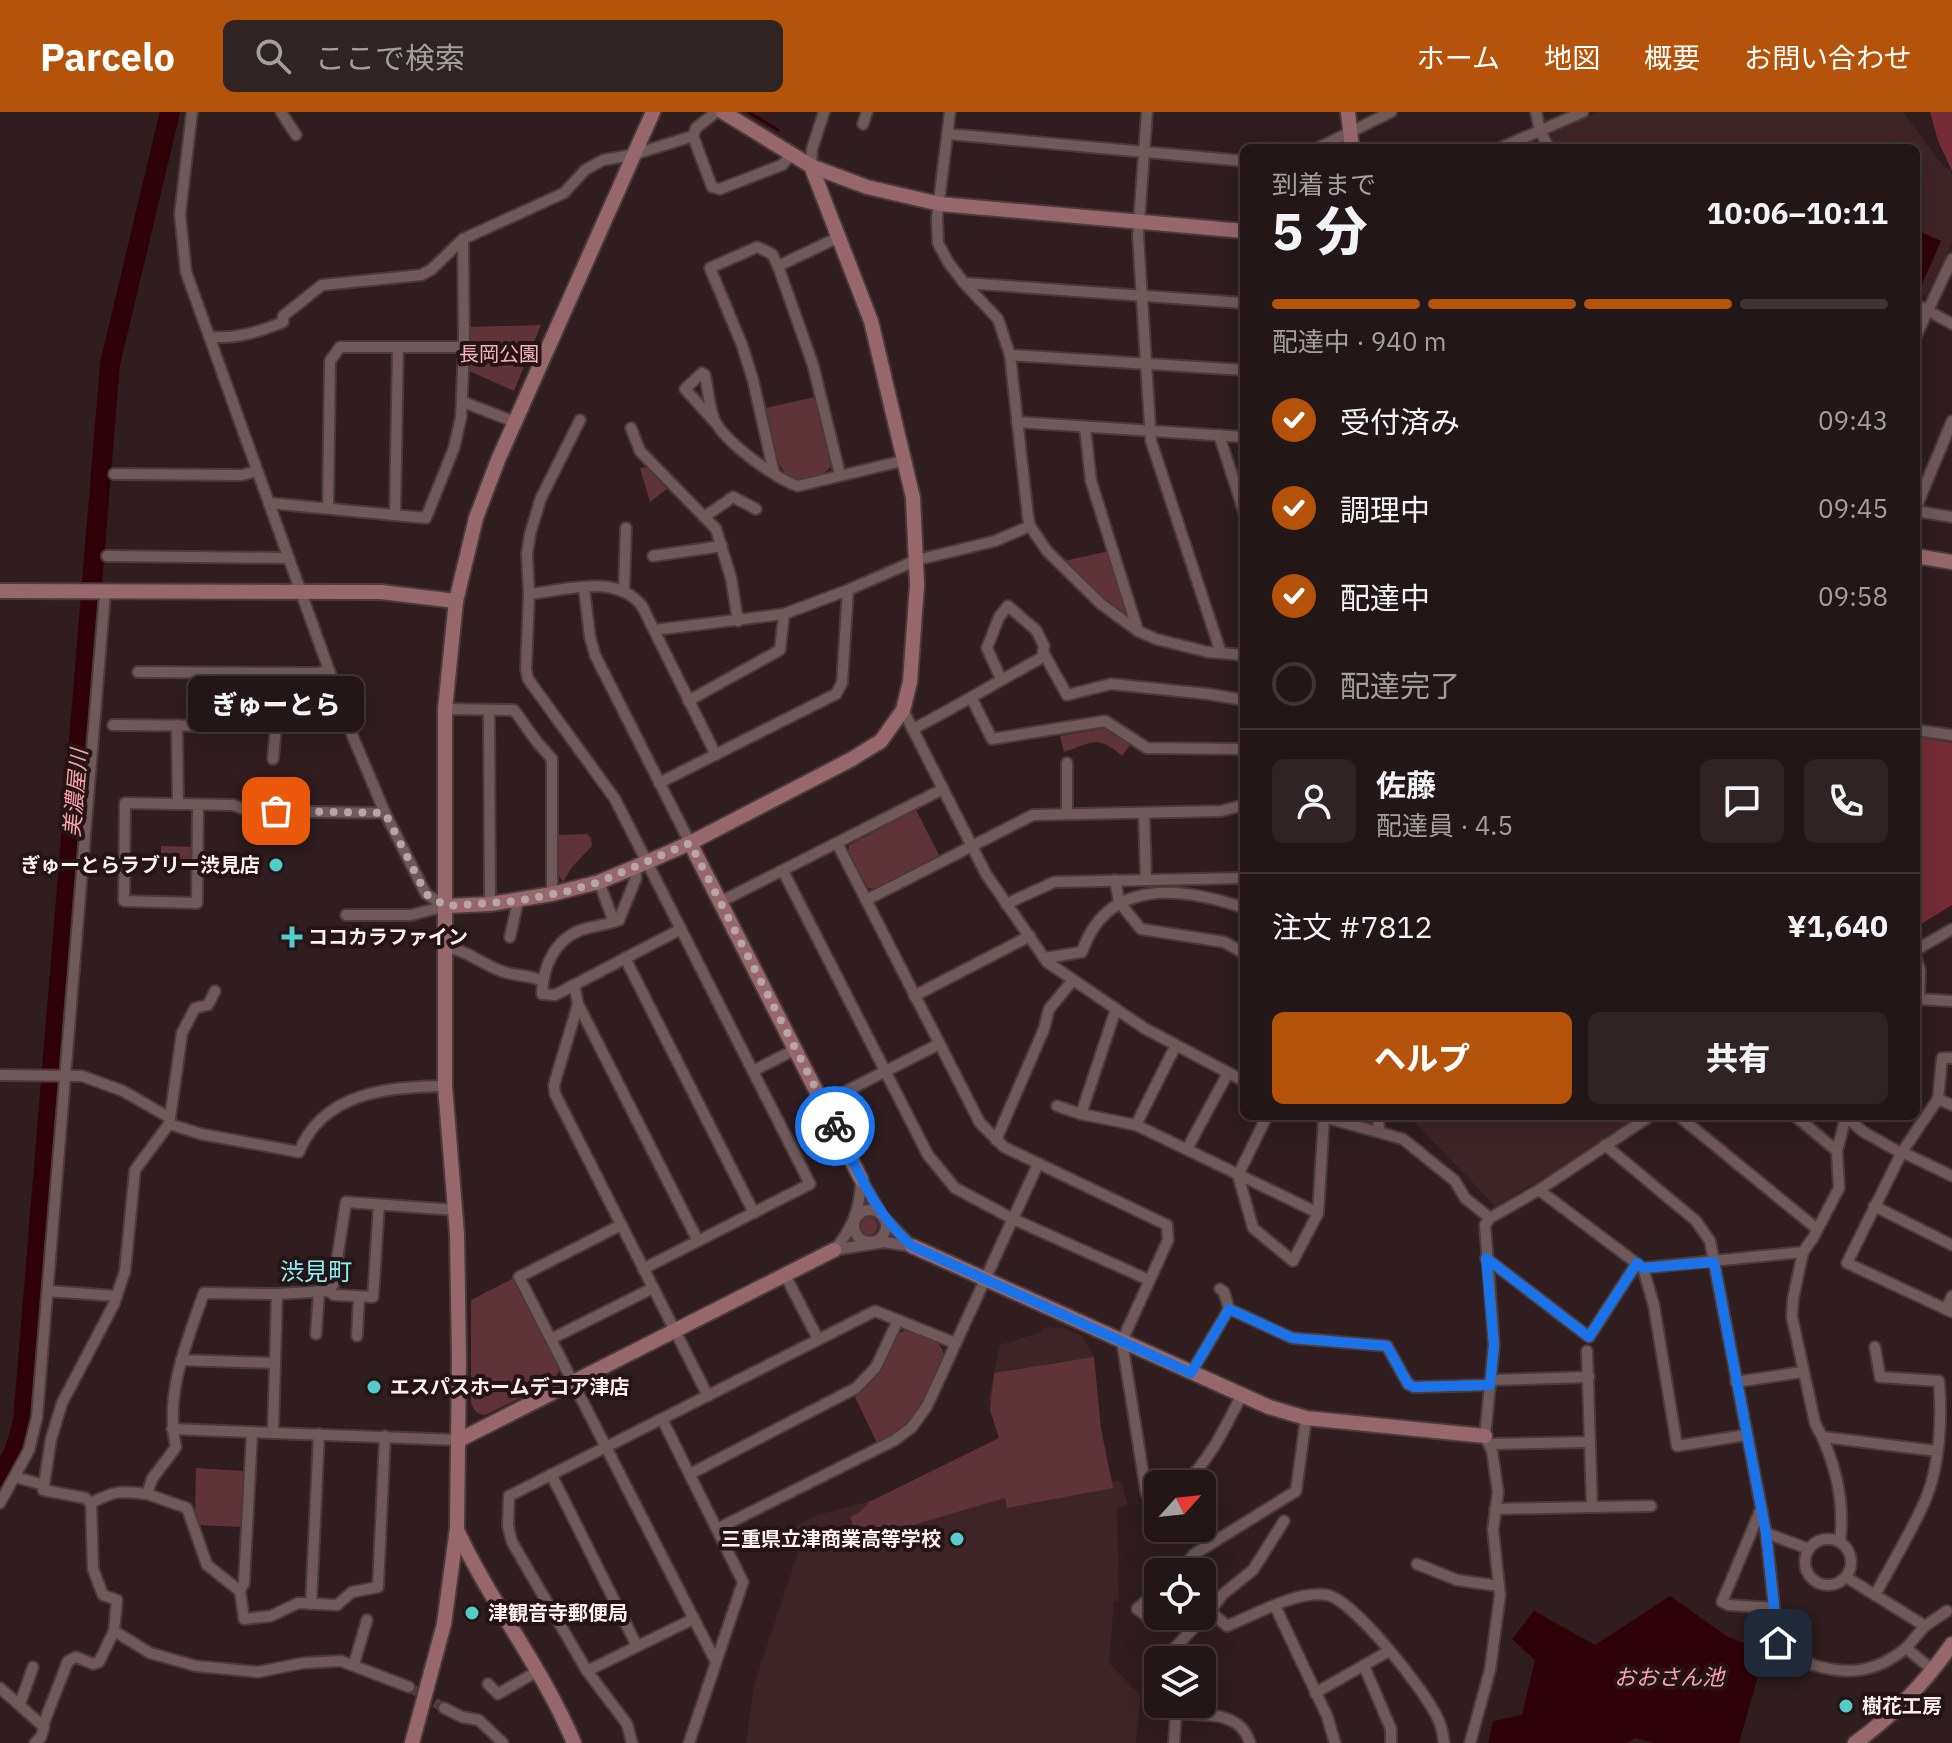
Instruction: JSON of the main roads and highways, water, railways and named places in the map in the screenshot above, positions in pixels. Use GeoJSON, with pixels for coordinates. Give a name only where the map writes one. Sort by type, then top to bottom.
{"type":"FeatureCollection","features":[{"type":"Feature","properties":{"kind":"water"},"geometry":{"type":"Polygon","coordinates":[[[1920,231],[1941,241],[1920,283],[1920,231]]]}},
{"type":"Feature","properties":{"kind":"water","name":"おおさん池"},"geometry":{"type":"Polygon","coordinates":[[[1670,1596],[1728,1637],[1765,1651],[1739,1743],[1655,1743],[1635,1738],[1627,1743],[1488,1743],[1493,1721],[1522,1715],[1535,1660],[1512,1639],[1534,1611],[1595,1645],[1670,1596]]]}},
{"type":"Feature","properties":{"kind":"waterway","name":"美濃屋川"},"geometry":{"type":"LineString","coordinates":[[0,1476],[14,1453],[23,1422],[110,364],[170,112]]}},
{"type":"Feature","properties":{"kind":"waterway"},"geometry":{"type":"LineString","coordinates":[[748,112],[778,130]]}},
{"type":"Feature","properties":{"kind":"tunnel"},"geometry":{"type":"LineString","coordinates":[[409,1687],[444,1708]]}},
{"type":"Feature","properties":{"kind":"place","name":"ぎゅーとら"},"geometry":{"type":"Point","coordinates":[276,811]}},
{"type":"Feature","properties":{"kind":"place","name":"ぎゅーとらラブリー渋見店"},"geometry":{"type":"Point","coordinates":[276,865]}},
{"type":"Feature","properties":{"kind":"place","name":"ココカラファイン"},"geometry":{"type":"Point","coordinates":[292,937]}},
{"type":"Feature","properties":{"kind":"place","name":"エスパスホームデコア津店"},"geometry":{"type":"Point","coordinates":[374,1387]}},
{"type":"Feature","properties":{"kind":"place","name":"三重県立津商業高等学校"},"geometry":{"type":"Point","coordinates":[957,1539]}},
{"type":"Feature","properties":{"kind":"place","name":"津観音寺郵便局"},"geometry":{"type":"Point","coordinates":[472,1613]}},
{"type":"Feature","properties":{"kind":"place","name":"樹花工房"},"geometry":{"type":"Point","coordinates":[1846,1706]}},
{"type":"Feature","properties":{"kind":"district","name":"渋見町"},"geometry":{"type":"Point","coordinates":[316,1272]}},
{"type":"Feature","properties":{"kind":"park label","name":"長岡公園"},"geometry":{"type":"Point","coordinates":[499,354]}}]}
